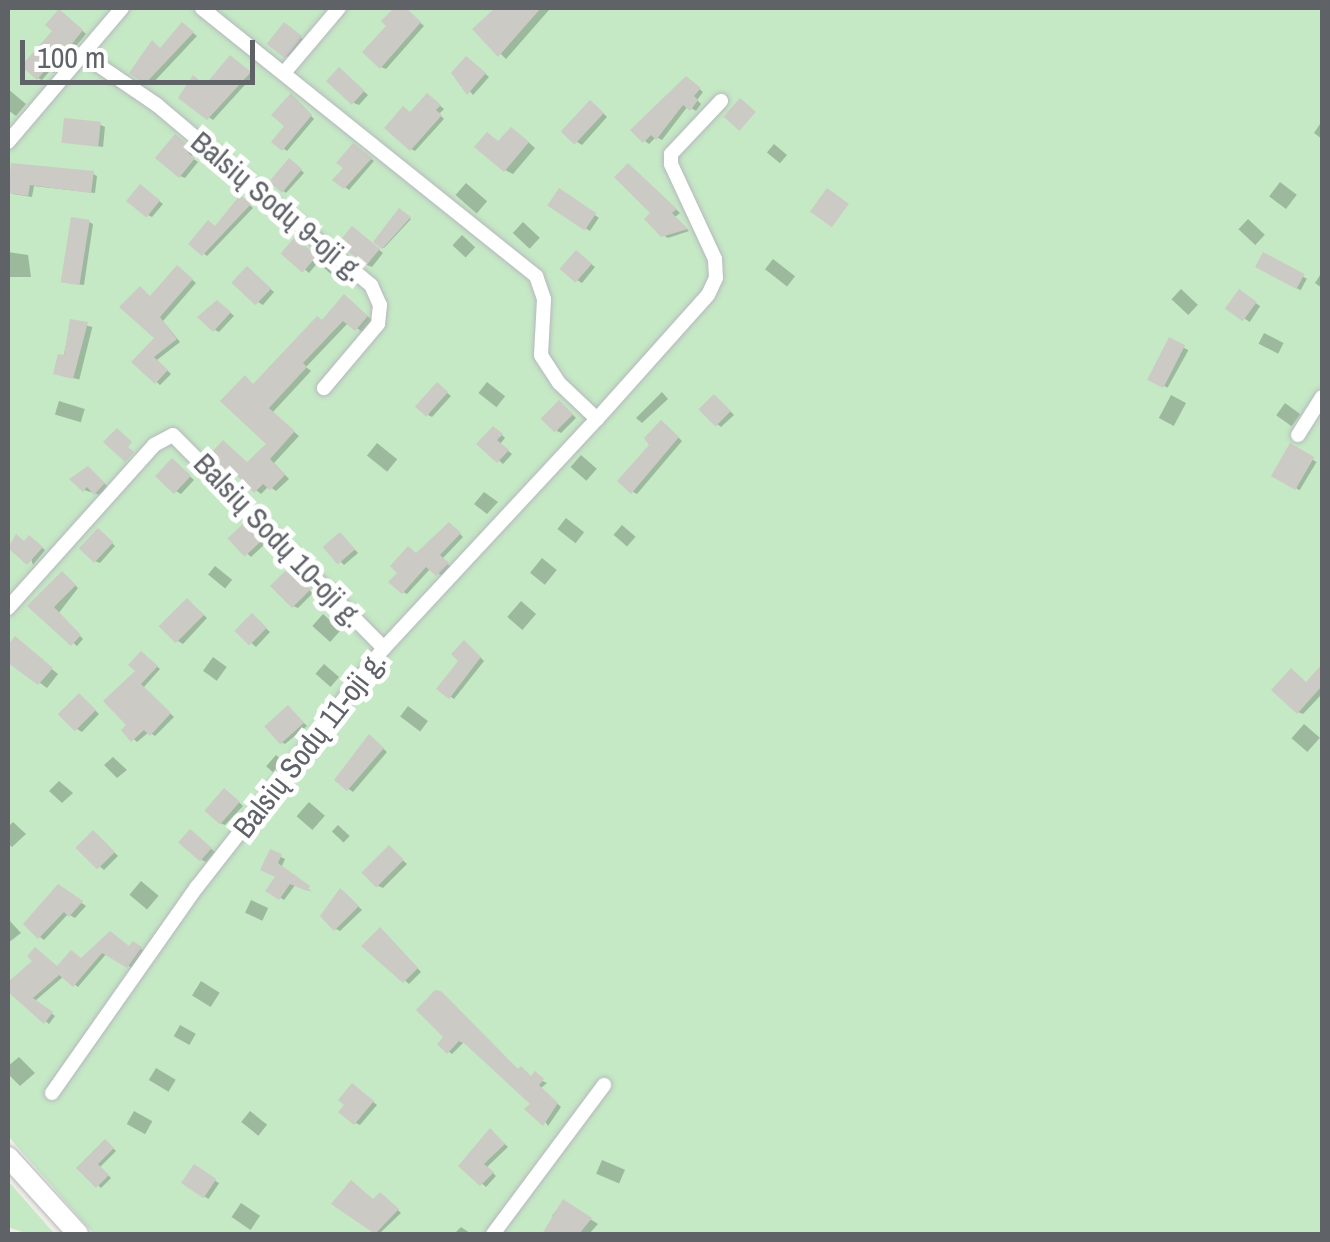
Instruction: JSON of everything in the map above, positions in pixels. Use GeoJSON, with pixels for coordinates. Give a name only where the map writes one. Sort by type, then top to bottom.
{"type":"FeatureCollection","features":[{"type":"Feature","properties":{"kind":"main road"},"geometry":{"type":"LineString","coordinates":[[8,1157],[78,1234]]}},
{"type":"Feature","properties":{"kind":"street"},"geometry":{"type":"LineString","coordinates":[[8,142],[122,8]]}},
{"type":"Feature","properties":{"kind":"street"},"geometry":{"type":"LineString","coordinates":[[202,8],[536,276],[544,299],[541,355],[559,383],[597,419]]}},
{"type":"Feature","properties":{"kind":"street"},"geometry":{"type":"LineString","coordinates":[[284,74],[339,8]]}},
{"type":"Feature","properties":{"kind":"street","name":"Balsių Sodų 9-oji g."},"geometry":{"type":"LineString","coordinates":[[82,54],[158,105],[371,285],[380,304],[378,324],[324,388]]}},
{"type":"Feature","properties":{"kind":"street","name":"Balsių Sodų 11-oji g."},"geometry":{"type":"LineString","coordinates":[[52,1093],[197,888],[384,648],[708,295],[716,278],[715,260],[672,164],[672,154],[721,100]]}},
{"type":"Feature","properties":{"kind":"street"},"geometry":{"type":"LineString","coordinates":[[1298,435],[1322,397]]}},
{"type":"Feature","properties":{"kind":"street","name":"Balsių Sodų 10-oji g."},"geometry":{"type":"LineString","coordinates":[[8,608],[154,445],[172,435],[384,648]]}},
{"type":"Feature","properties":{"kind":"street"},"geometry":{"type":"LineString","coordinates":[[493,1234],[604,1085]]}},
{"type":"Feature","properties":{"kind":"green space"},"geometry":{"type":"Polygon","coordinates":[[[8,8],[1322,8],[1322,1234],[94,1234],[8,1136],[8,8]]]}},
{"type":"Feature","properties":{"kind":"green space"},"geometry":{"type":"Polygon","coordinates":[[[8,1181],[51,1234],[28,1234],[8,1227],[8,1181]]]}},
{"type":"Feature","properties":{"kind":"building"},"geometry":{"type":"Polygon","coordinates":[[[394,8],[406,8],[421,22],[380,69],[362,52],[386,26],[381,21],[394,8]]]}},
{"type":"Feature","properties":{"kind":"building"},"geometry":{"type":"Polygon","coordinates":[[[495,8],[541,8],[498,57],[472,29],[495,8]]]}},
{"type":"Feature","properties":{"kind":"building"},"geometry":{"type":"Polygon","coordinates":[[[59,9],[83,30],[49,73],[45,70],[37,80],[21,66],[52,31],[45,25],[59,9]]]}},
{"type":"Feature","properties":{"kind":"building"},"geometry":{"type":"Polygon","coordinates":[[[182,22],[194,32],[145,84],[129,73],[152,40],[160,48],[182,22]]]}},
{"type":"Feature","properties":{"kind":"building"},"geometry":{"type":"Polygon","coordinates":[[[284,22],[302,36],[285,58],[267,44],[284,22]]]}},
{"type":"Feature","properties":{"kind":"building"},"geometry":{"type":"Polygon","coordinates":[[[230,55],[251,72],[207,120],[178,98],[193,75],[205,85],[230,55]]]}},
{"type":"Feature","properties":{"kind":"building"},"geometry":{"type":"Polygon","coordinates":[[[466,56],[486,73],[467,95],[451,73],[466,56]]]}},
{"type":"Feature","properties":{"kind":"building"},"geometry":{"type":"Polygon","coordinates":[[[339,67],[365,91],[352,105],[326,81],[339,67]]]}},
{"type":"Feature","properties":{"kind":"building"},"geometry":{"type":"Polygon","coordinates":[[[686,76],[701,88],[694,96],[698,100],[690,111],[683,105],[656,140],[651,135],[643,143],[630,130],[686,76]]]}},
{"type":"Feature","properties":{"kind":"building"},"geometry":{"type":"Polygon","coordinates":[[[291,93],[312,115],[282,151],[271,142],[284,126],[271,115],[291,93]]]}},
{"type":"Feature","properties":{"kind":"building"},"geometry":{"type":"Polygon","coordinates":[[[427,93],[441,105],[436,110],[442,115],[410,151],[384,128],[403,106],[410,112],[427,93]]]}},
{"type":"Feature","properties":{"kind":"building"},"geometry":{"type":"Polygon","coordinates":[[[740,98],[756,112],[739,131],[724,117],[740,98]]]}},
{"type":"Feature","properties":{"kind":"building"},"geometry":{"type":"Polygon","coordinates":[[[590,100],[604,113],[575,144],[561,131],[590,100]]]}},
{"type":"Feature","properties":{"kind":"building"},"geometry":{"type":"Polygon","coordinates":[[[64,118],[101,122],[98,147],[61,143],[64,118]]]}},
{"type":"Feature","properties":{"kind":"building"},"geometry":{"type":"Polygon","coordinates":[[[511,127],[529,142],[504,172],[474,147],[487,132],[498,141],[511,127]]]}},
{"type":"Feature","properties":{"kind":"building"},"geometry":{"type":"Polygon","coordinates":[[[175,134],[192,148],[188,153],[195,158],[179,178],[155,158],[175,134]]]}},
{"type":"Feature","properties":{"kind":"building"},"geometry":{"type":"Polygon","coordinates":[[[353,143],[372,158],[344,189],[332,180],[343,168],[336,163],[353,143]]]}},
{"type":"Feature","properties":{"kind":"building"},"geometry":{"type":"Polygon","coordinates":[[[289,158],[302,169],[282,193],[269,182],[289,158]]]}},
{"type":"Feature","properties":{"kind":"building"},"geometry":{"type":"Polygon","coordinates":[[[11,163],[94,171],[91,193],[30,185],[28,196],[8,193],[11,163]]]}},
{"type":"Feature","properties":{"kind":"building"},"geometry":{"type":"Polygon","coordinates":[[[628,163],[677,209],[672,213],[688,229],[661,237],[644,219],[650,213],[614,177],[628,163]]]}},
{"type":"Feature","properties":{"kind":"building"},"geometry":{"type":"Polygon","coordinates":[[[140,184],[160,200],[146,217],[126,201],[140,184]]]}},
{"type":"Feature","properties":{"kind":"building"},"geometry":{"type":"Polygon","coordinates":[[[559,188],[596,213],[585,231],[547,205],[559,188]]]}},
{"type":"Feature","properties":{"kind":"building"},"geometry":{"type":"Polygon","coordinates":[[[827,188],[849,204],[832,227],[810,211],[827,188]]]}},
{"type":"Feature","properties":{"kind":"building"},"geometry":{"type":"Polygon","coordinates":[[[240,195],[251,204],[202,256],[188,244],[208,220],[215,226],[240,195]]]}},
{"type":"Feature","properties":{"kind":"building"},"geometry":{"type":"Polygon","coordinates":[[[399,208],[411,217],[382,249],[373,242],[399,208]]]}},
{"type":"Feature","properties":{"kind":"building"},"geometry":{"type":"Polygon","coordinates":[[[71,217],[90,220],[79,285],[61,282],[71,217]]]}},
{"type":"Feature","properties":{"kind":"building"},"geometry":{"type":"Polygon","coordinates":[[[352,226],[380,249],[366,266],[338,243],[352,226]]]}},
{"type":"Feature","properties":{"kind":"building"},"geometry":{"type":"Polygon","coordinates":[[[295,237],[317,256],[302,273],[281,254],[295,237]]]}},
{"type":"Feature","properties":{"kind":"building"},"geometry":{"type":"Polygon","coordinates":[[[576,250],[592,264],[575,283],[560,269],[576,250]]]}},
{"type":"Feature","properties":{"kind":"building"},"geometry":{"type":"Polygon","coordinates":[[[1263,252],[1304,274],[1297,289],[1255,267],[1263,252]]]}},
{"type":"Feature","properties":{"kind":"building"},"geometry":{"type":"Polygon","coordinates":[[[177,265],[193,279],[160,317],[177,339],[154,357],[168,370],[155,384],[131,362],[154,338],[119,307],[140,286],[150,296],[177,265]]]}},
{"type":"Feature","properties":{"kind":"building"},"geometry":{"type":"Polygon","coordinates":[[[247,266],[271,289],[255,305],[231,283],[247,266]]]}},
{"type":"Feature","properties":{"kind":"building"},"geometry":{"type":"Polygon","coordinates":[[[1239,289],[1257,302],[1243,321],[1225,308],[1239,289]]]}},
{"type":"Feature","properties":{"kind":"building"},"geometry":{"type":"Polygon","coordinates":[[[344,294],[368,316],[355,331],[343,321],[303,363],[307,367],[269,408],[295,431],[270,459],[285,475],[270,490],[263,484],[254,493],[229,467],[225,470],[209,455],[223,440],[247,462],[266,444],[220,401],[245,375],[253,384],[317,316],[322,320],[344,294]]]}},
{"type":"Feature","properties":{"kind":"building"},"geometry":{"type":"Polygon","coordinates":[[[217,300],[231,312],[213,332],[197,317],[217,300]]]}},
{"type":"Feature","properties":{"kind":"building"},"geometry":{"type":"Polygon","coordinates":[[[70,319],[88,322],[73,379],[53,374],[58,354],[64,355],[70,319]]]}},
{"type":"Feature","properties":{"kind":"building"},"geometry":{"type":"Polygon","coordinates":[[[1169,337],[1185,345],[1163,388],[1147,380],[1169,337]]]}},
{"type":"Feature","properties":{"kind":"building"},"geometry":{"type":"Polygon","coordinates":[[[437,382],[448,392],[426,417],[415,407],[437,382]]]}},
{"type":"Feature","properties":{"kind":"building"},"geometry":{"type":"Polygon","coordinates":[[[714,394],[731,411],[715,427],[698,410],[714,394]]]}},
{"type":"Feature","properties":{"kind":"building"},"geometry":{"type":"Polygon","coordinates":[[[559,400],[573,414],[555,433],[541,418],[559,400]]]}},
{"type":"Feature","properties":{"kind":"building"},"geometry":{"type":"Polygon","coordinates":[[[661,420],[679,437],[631,494],[617,481],[649,445],[644,438],[661,420]]]}},
{"type":"Feature","properties":{"kind":"building"},"geometry":{"type":"Polygon","coordinates":[[[493,426],[503,434],[497,440],[509,450],[497,463],[476,444],[493,426]]]}},
{"type":"Feature","properties":{"kind":"building"},"geometry":{"type":"Polygon","coordinates":[[[117,428],[132,442],[128,447],[134,452],[125,462],[103,442],[117,428]]]}},
{"type":"Feature","properties":{"kind":"building"},"geometry":{"type":"Polygon","coordinates":[[[1290,443],[1314,457],[1295,490],[1271,476],[1290,443]]]}},
{"type":"Feature","properties":{"kind":"building"},"geometry":{"type":"Polygon","coordinates":[[[172,458],[191,476],[174,494],[155,476],[172,458]]]}},
{"type":"Feature","properties":{"kind":"building"},"geometry":{"type":"Polygon","coordinates":[[[88,466],[105,483],[94,495],[87,487],[83,492],[69,479],[88,466]]]}},
{"type":"Feature","properties":{"kind":"building"},"geometry":{"type":"Polygon","coordinates":[[[245,522],[262,540],[244,557],[227,538],[245,522]]]}},
{"type":"Feature","properties":{"kind":"building"},"geometry":{"type":"Polygon","coordinates":[[[449,522],[461,533],[440,555],[449,563],[436,576],[426,567],[402,594],[388,582],[397,573],[390,566],[408,546],[416,553],[449,522]]]}},
{"type":"Feature","properties":{"kind":"building"},"geometry":{"type":"Polygon","coordinates":[[[98,528],[113,542],[94,563],[79,548],[98,528]]]}},
{"type":"Feature","properties":{"kind":"building"},"geometry":{"type":"Polygon","coordinates":[[[340,532],[355,549],[338,564],[323,547],[340,532]]]}},
{"type":"Feature","properties":{"kind":"building"},"geometry":{"type":"Polygon","coordinates":[[[16,534],[24,541],[29,535],[43,547],[27,565],[8,548],[16,534]]]}},
{"type":"Feature","properties":{"kind":"building"},"geometry":{"type":"Polygon","coordinates":[[[62,571],[76,585],[54,607],[81,635],[71,646],[27,606],[62,571]]]}},
{"type":"Feature","properties":{"kind":"building"},"geometry":{"type":"Polygon","coordinates":[[[285,571],[311,589],[292,608],[270,586],[285,571]]]}},
{"type":"Feature","properties":{"kind":"building"},"geometry":{"type":"Polygon","coordinates":[[[187,598],[204,615],[176,643],[159,626],[187,598]]]}},
{"type":"Feature","properties":{"kind":"building"},"geometry":{"type":"Polygon","coordinates":[[[252,613],[267,628],[249,646],[234,631],[252,613]]]}},
{"type":"Feature","properties":{"kind":"building"},"geometry":{"type":"Polygon","coordinates":[[[15,636],[53,668],[38,685],[8,663],[8,645],[15,636]]]}},
{"type":"Feature","properties":{"kind":"building"},"geometry":{"type":"Polygon","coordinates":[[[464,640],[481,657],[449,699],[436,689],[458,661],[451,654],[464,640]]]}},
{"type":"Feature","properties":{"kind":"building"},"geometry":{"type":"Polygon","coordinates":[[[141,651],[158,666],[141,684],[171,713],[150,736],[144,730],[131,742],[121,730],[126,725],[103,701],[135,671],[128,665],[141,651]]]}},
{"type":"Feature","properties":{"kind":"building"},"geometry":{"type":"Polygon","coordinates":[[[1322,664],[1322,686],[1297,714],[1271,690],[1291,668],[1306,682],[1322,664]]]}},
{"type":"Feature","properties":{"kind":"building"},"geometry":{"type":"Polygon","coordinates":[[[79,693],[96,710],[75,731],[58,714],[79,693]]]}},
{"type":"Feature","properties":{"kind":"building"},"geometry":{"type":"Polygon","coordinates":[[[288,705],[304,723],[280,744],[264,726],[288,705]]]}},
{"type":"Feature","properties":{"kind":"building"},"geometry":{"type":"Polygon","coordinates":[[[369,734],[384,748],[347,791],[334,780],[369,734]]]}},
{"type":"Feature","properties":{"kind":"building"},"geometry":{"type":"Polygon","coordinates":[[[224,788],[240,802],[220,824],[204,811],[224,788]]]}},
{"type":"Feature","properties":{"kind":"building"},"geometry":{"type":"Polygon","coordinates":[[[190,829],[212,848],[200,862],[178,843],[190,829]]]}},
{"type":"Feature","properties":{"kind":"building"},"geometry":{"type":"Polygon","coordinates":[[[93,830],[115,852],[97,870],[75,848],[93,830]]]}},
{"type":"Feature","properties":{"kind":"building"},"geometry":{"type":"Polygon","coordinates":[[[389,845],[404,860],[376,887],[361,873],[389,845]]]}},
{"type":"Feature","properties":{"kind":"building"},"geometry":{"type":"Polygon","coordinates":[[[270,849],[282,854],[278,863],[310,886],[307,891],[290,884],[279,900],[265,891],[275,877],[260,870],[270,849]]]}},
{"type":"Feature","properties":{"kind":"building"},"geometry":{"type":"Polygon","coordinates":[[[58,884],[83,901],[69,917],[64,912],[38,939],[23,924],[58,884]]]}},
{"type":"Feature","properties":{"kind":"building"},"geometry":{"type":"Polygon","coordinates":[[[340,888],[359,906],[334,931],[320,916],[340,888]]]}},
{"type":"Feature","properties":{"kind":"building"},"geometry":{"type":"Polygon","coordinates":[[[380,927],[418,968],[403,983],[361,946],[380,927]]]}},
{"type":"Feature","properties":{"kind":"building"},"geometry":{"type":"Polygon","coordinates":[[[110,931],[129,946],[133,941],[142,947],[127,968],[102,953],[73,987],[59,975],[33,998],[53,1012],[44,1024],[8,992],[8,982],[32,961],[27,956],[35,947],[57,966],[71,950],[81,958],[110,931]]]}},
{"type":"Feature","properties":{"kind":"building"},"geometry":{"type":"Polygon","coordinates":[[[435,990],[441,991],[518,1069],[521,1066],[531,1076],[535,1071],[544,1079],[539,1085],[558,1103],[543,1126],[524,1109],[530,1104],[465,1044],[459,1041],[447,1054],[437,1044],[443,1037],[416,1010],[435,990]]]}},
{"type":"Feature","properties":{"kind":"building"},"geometry":{"type":"Polygon","coordinates":[[[352,1083],[374,1101],[354,1125],[338,1112],[344,1105],[338,1100],[352,1083]]]}},
{"type":"Feature","properties":{"kind":"building"},"geometry":{"type":"Polygon","coordinates":[[[490,1128],[505,1144],[484,1164],[494,1172],[480,1186],[458,1166],[490,1128]]]}},
{"type":"Feature","properties":{"kind":"building"},"geometry":{"type":"Polygon","coordinates":[[[105,1139],[114,1148],[98,1164],[109,1175],[96,1188],[76,1168],[105,1139]]]}},
{"type":"Feature","properties":{"kind":"building"},"geometry":{"type":"Polygon","coordinates":[[[194,1164],[216,1179],[204,1198],[181,1183],[194,1164]]]}},
{"type":"Feature","properties":{"kind":"building"},"geometry":{"type":"Polygon","coordinates":[[[351,1180],[373,1199],[380,1192],[399,1209],[375,1234],[331,1204],[351,1180]]]}},
{"type":"Feature","properties":{"kind":"building"},"geometry":{"type":"Polygon","coordinates":[[[563,1199],[592,1218],[579,1234],[542,1234],[563,1199]]]}}]}
